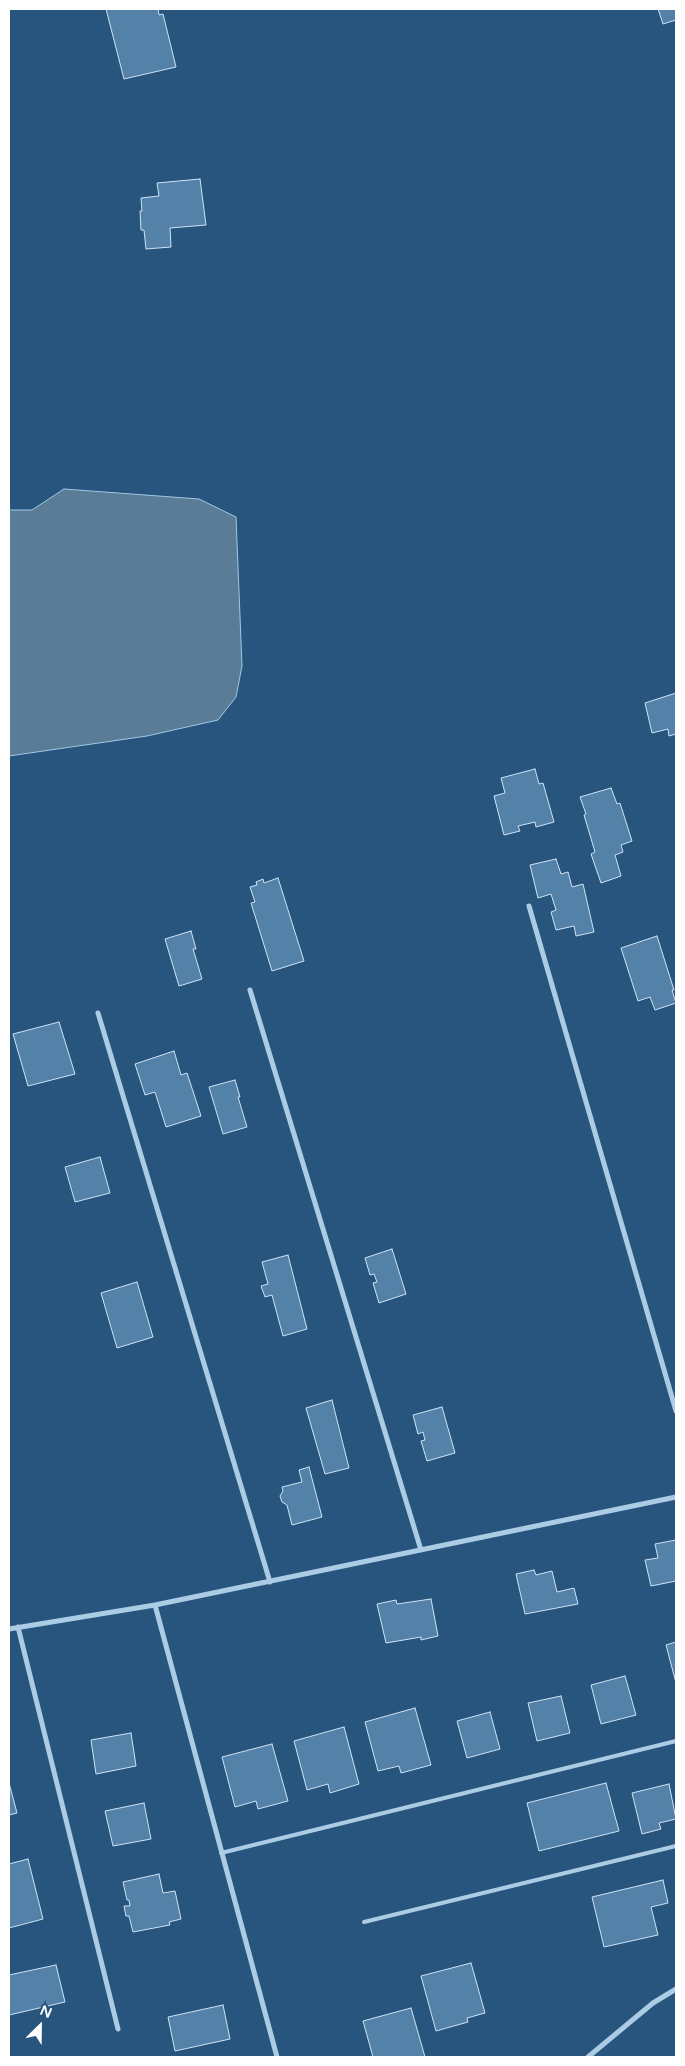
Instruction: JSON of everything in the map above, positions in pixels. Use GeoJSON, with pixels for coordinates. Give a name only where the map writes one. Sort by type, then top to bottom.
{"type":"FeatureCollection","features":[{"type":"Feature","properties":{"kind":"street"},"geometry":{"type":"LineString","coordinates":[[529,906],[676,1410]]}},
{"type":"Feature","properties":{"kind":"street"},"geometry":{"type":"LineString","coordinates":[[250,990],[421,1550]]}},
{"type":"Feature","properties":{"kind":"street"},"geometry":{"type":"LineString","coordinates":[[98,1014],[270,1582]]}},
{"type":"Feature","properties":{"kind":"street"},"geometry":{"type":"LineString","coordinates":[[9,1629],[155,1605],[676,1497]]}},
{"type":"Feature","properties":{"kind":"street"},"geometry":{"type":"LineString","coordinates":[[155,1605],[277,2057]]}},
{"type":"Feature","properties":{"kind":"street"},"geometry":{"type":"LineString","coordinates":[[18,1627],[118,2029]]}},
{"type":"Feature","properties":{"kind":"street"},"geometry":{"type":"LineString","coordinates":[[588,2057],[653,2003],[676,1989]]}},
{"type":"Feature","properties":{"kind":"lane"},"geometry":{"type":"LineString","coordinates":[[221,1853],[676,1741]]}},
{"type":"Feature","properties":{"kind":"lane"},"geometry":{"type":"LineString","coordinates":[[364,1922],[676,1846]]}},
{"type":"Feature","properties":{"kind":"water"},"geometry":{"type":"Polygon","coordinates":[[[64,489],[199,499],[236,517],[242,666],[236,697],[218,720],[147,736],[9,756],[9,510],[32,510],[64,489]]]}},
{"type":"Feature","properties":{"kind":"building"},"geometry":{"type":"Polygon","coordinates":[[[106,9],[158,9],[159,15],[163,14],[176,67],[124,79],[106,9]]]}},
{"type":"Feature","properties":{"kind":"building"},"geometry":{"type":"Polygon","coordinates":[[[658,9],[676,9],[676,20],[663,24],[658,9]]]}},
{"type":"Feature","properties":{"kind":"building"},"geometry":{"type":"Polygon","coordinates":[[[200,179],[206,225],[170,228],[171,247],[146,249],[144,230],[141,230],[141,198],[159,196],[157,183],[200,179]]]}},
{"type":"Feature","properties":{"kind":"building"},"geometry":{"type":"Polygon","coordinates":[[[676,693],[676,734],[669,736],[668,729],[652,733],[645,703],[676,693]]]}},
{"type":"Feature","properties":{"kind":"building"},"geometry":{"type":"Polygon","coordinates":[[[535,769],[539,784],[543,783],[554,822],[536,827],[535,822],[518,826],[520,831],[504,835],[494,796],[505,793],[501,778],[535,769]]]}},
{"type":"Feature","properties":{"kind":"building"},"geometry":{"type":"Polygon","coordinates":[[[611,788],[617,804],[620,803],[632,841],[621,845],[623,852],[615,855],[621,876],[601,883],[591,854],[595,852],[580,797],[611,788]]]}},
{"type":"Feature","properties":{"kind":"building"},"geometry":{"type":"Polygon","coordinates":[[[556,859],[561,874],[568,872],[572,887],[583,884],[594,932],[576,936],[574,926],[556,930],[551,912],[556,910],[551,894],[538,898],[530,865],[556,859]]]}},
{"type":"Feature","properties":{"kind":"building"},"geometry":{"type":"Polygon","coordinates":[[[278,878],[304,961],[272,971],[251,903],[255,902],[250,887],[257,885],[256,882],[263,879],[264,883],[278,878]]]}},
{"type":"Feature","properties":{"kind":"building"},"geometry":{"type":"Polygon","coordinates":[[[191,931],[196,949],[193,949],[202,979],[179,986],[165,939],[191,931]]]}},
{"type":"Feature","properties":{"kind":"building"},"geometry":{"type":"Polygon","coordinates":[[[657,936],[674,990],[672,990],[676,1003],[655,1010],[650,997],[638,1001],[621,948],[657,936]]]}},
{"type":"Feature","properties":{"kind":"building"},"geometry":{"type":"Polygon","coordinates":[[[59,1022],[75,1074],[28,1086],[13,1034],[59,1022]]]}},
{"type":"Feature","properties":{"kind":"building"},"geometry":{"type":"Polygon","coordinates":[[[174,1051],[181,1075],[187,1073],[201,1116],[166,1127],[155,1092],[145,1095],[135,1064],[174,1051]]]}},
{"type":"Feature","properties":{"kind":"building"},"geometry":{"type":"Polygon","coordinates":[[[235,1080],[247,1127],[223,1134],[209,1087],[235,1080]]]}},
{"type":"Feature","properties":{"kind":"building"},"geometry":{"type":"Polygon","coordinates":[[[100,1157],[110,1193],[75,1202],[65,1167],[100,1157]]]}},
{"type":"Feature","properties":{"kind":"building"},"geometry":{"type":"Polygon","coordinates":[[[392,1249],[406,1294],[379,1303],[373,1283],[377,1282],[374,1274],[370,1275],[365,1258],[392,1249]]]}},
{"type":"Feature","properties":{"kind":"building"},"geometry":{"type":"Polygon","coordinates":[[[288,1255],[307,1329],[283,1336],[272,1295],[265,1297],[261,1286],[268,1284],[262,1262],[288,1255]]]}},
{"type":"Feature","properties":{"kind":"building"},"geometry":{"type":"Polygon","coordinates":[[[137,1282],[153,1337],[117,1348],[101,1293],[137,1282]]]}},
{"type":"Feature","properties":{"kind":"building"},"geometry":{"type":"Polygon","coordinates":[[[332,1400],[349,1468],[325,1474],[306,1408],[332,1400]]]}},
{"type":"Feature","properties":{"kind":"building"},"geometry":{"type":"Polygon","coordinates":[[[442,1407],[455,1453],[427,1461],[421,1441],[425,1440],[423,1432],[418,1434],[413,1415],[442,1407]]]}},
{"type":"Feature","properties":{"kind":"building"},"geometry":{"type":"Polygon","coordinates":[[[309,1467],[322,1517],[292,1525],[287,1505],[282,1502],[280,1496],[283,1491],[282,1487],[302,1482],[299,1470],[309,1467]]]}},
{"type":"Feature","properties":{"kind":"building"},"geometry":{"type":"Polygon","coordinates":[[[676,1540],[676,1581],[651,1586],[645,1560],[658,1558],[655,1544],[676,1540]]]}},
{"type":"Feature","properties":{"kind":"building"},"geometry":{"type":"Polygon","coordinates":[[[534,1570],[536,1575],[552,1571],[557,1592],[574,1588],[578,1604],[525,1614],[516,1574],[534,1570]]]}},
{"type":"Feature","properties":{"kind":"building"},"geometry":{"type":"Polygon","coordinates":[[[431,1599],[438,1636],[421,1640],[421,1637],[386,1643],[377,1604],[396,1600],[397,1604],[431,1599]]]}},
{"type":"Feature","properties":{"kind":"building"},"geometry":{"type":"Polygon","coordinates":[[[676,1642],[676,1683],[666,1645],[676,1642]]]}},
{"type":"Feature","properties":{"kind":"building"},"geometry":{"type":"Polygon","coordinates":[[[625,1676],[636,1715],[601,1724],[591,1685],[625,1676]]]}},
{"type":"Feature","properties":{"kind":"building"},"geometry":{"type":"Polygon","coordinates":[[[561,1696],[570,1733],[537,1741],[528,1703],[561,1696]]]}},
{"type":"Feature","properties":{"kind":"building"},"geometry":{"type":"Polygon","coordinates":[[[415,1708],[431,1765],[401,1773],[399,1766],[378,1771],[365,1722],[415,1708]]]}},
{"type":"Feature","properties":{"kind":"building"},"geometry":{"type":"Polygon","coordinates":[[[490,1712],[500,1749],[467,1758],[457,1721],[490,1712]]]}},
{"type":"Feature","properties":{"kind":"building"},"geometry":{"type":"Polygon","coordinates":[[[344,1727],[359,1784],[330,1793],[328,1784],[307,1790],[294,1741],[344,1727]]]}},
{"type":"Feature","properties":{"kind":"building"},"geometry":{"type":"Polygon","coordinates":[[[131,1733],[136,1766],[96,1774],[91,1740],[131,1733]]]}},
{"type":"Feature","properties":{"kind":"building"},"geometry":{"type":"Polygon","coordinates":[[[272,1744],[288,1801],[258,1809],[256,1801],[235,1807],[222,1757],[272,1744]]]}},
{"type":"Feature","properties":{"kind":"building"},"geometry":{"type":"Polygon","coordinates":[[[9,1783],[17,1813],[9,1815],[9,1783]]]}},
{"type":"Feature","properties":{"kind":"building"},"geometry":{"type":"Polygon","coordinates":[[[606,1783],[619,1831],[539,1851],[527,1803],[606,1783]]]}},
{"type":"Feature","properties":{"kind":"building"},"geometry":{"type":"Polygon","coordinates":[[[669,1784],[676,1819],[659,1823],[661,1829],[642,1834],[632,1793],[669,1784]]]}},
{"type":"Feature","properties":{"kind":"building"},"geometry":{"type":"Polygon","coordinates":[[[144,1803],[151,1839],[113,1846],[105,1811],[144,1803]]]}},
{"type":"Feature","properties":{"kind":"building"},"geometry":{"type":"Polygon","coordinates":[[[28,1859],[43,1919],[9,1928],[9,1864],[28,1859]]]}},
{"type":"Feature","properties":{"kind":"building"},"geometry":{"type":"Polygon","coordinates":[[[159,1874],[163,1893],[175,1891],[181,1919],[169,1922],[170,1925],[133,1932],[124,1906],[130,1906],[123,1882],[159,1874]]]}},
{"type":"Feature","properties":{"kind":"building"},"geometry":{"type":"Polygon","coordinates":[[[663,1880],[668,1903],[651,1907],[658,1935],[604,1947],[592,1897],[663,1880]]]}},
{"type":"Feature","properties":{"kind":"building"},"geometry":{"type":"Polygon","coordinates":[[[471,1963],[485,2013],[467,2018],[468,2022],[436,2031],[421,1976],[471,1963]]]}},
{"type":"Feature","properties":{"kind":"building"},"geometry":{"type":"Polygon","coordinates":[[[56,1965],[65,2002],[9,2015],[9,1975],[56,1965]]]}},
{"type":"Feature","properties":{"kind":"building"},"geometry":{"type":"Polygon","coordinates":[[[223,2005],[230,2039],[175,2051],[168,2017],[223,2005]]]}},
{"type":"Feature","properties":{"kind":"building"},"geometry":{"type":"Polygon","coordinates":[[[411,2008],[425,2057],[373,2057],[363,2021],[411,2008]]]}}]}
